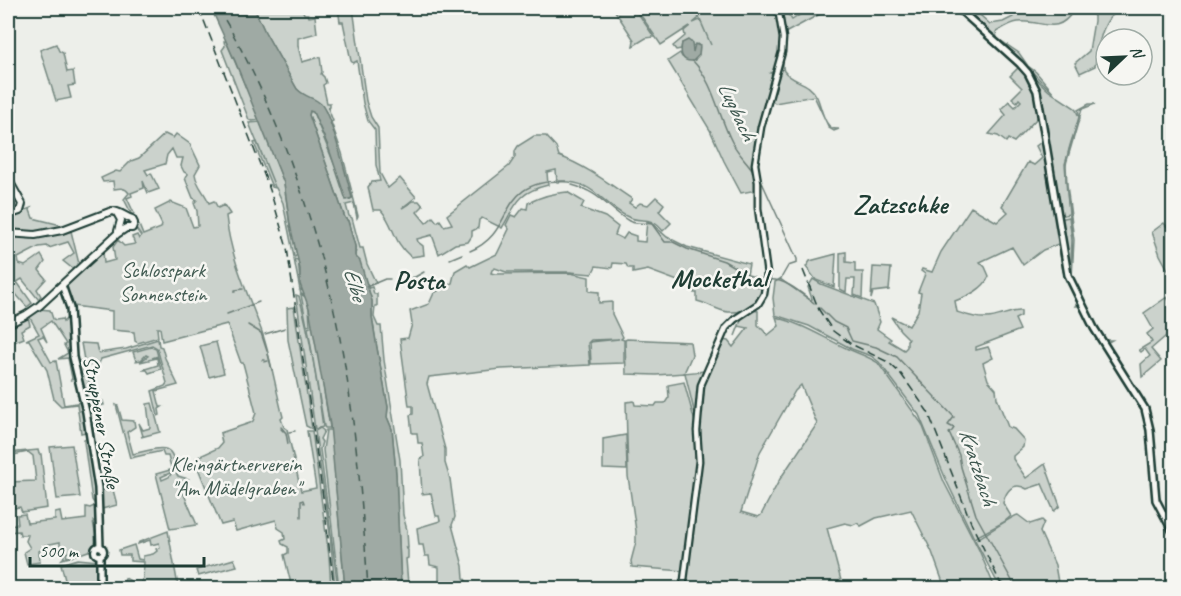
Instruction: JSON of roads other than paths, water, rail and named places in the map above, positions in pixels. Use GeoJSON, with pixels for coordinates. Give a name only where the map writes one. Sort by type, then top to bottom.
{"type":"FeatureCollection","features":[{"type":"Feature","properties":{"kind":"main road"},"geometry":{"type":"LineString","coordinates":[[958,8],[1020,64],[1028,73],[1037,91],[1067,273],[1099,337],[1143,404],[1149,425],[1155,495],[1173,534]]}},
{"type":"Feature","properties":{"kind":"main road"},"geometry":{"type":"LineString","coordinates":[[8,179],[22,204],[20,211],[8,215]]}},
{"type":"Feature","properties":{"kind":"main road"},"geometry":{"type":"LineString","coordinates":[[8,233],[35,235],[62,230],[115,212],[121,213],[123,226]]}},
{"type":"Feature","properties":{"kind":"main road"},"geometry":{"type":"LineString","coordinates":[[115,212],[123,226]]}},
{"type":"Feature","properties":{"kind":"main road"},"geometry":{"type":"LineString","coordinates":[[37,307],[123,226]]}},
{"type":"Feature","properties":{"kind":"main road"},"geometry":{"type":"LineString","coordinates":[[58,287],[69,304]]}},
{"type":"Feature","properties":{"kind":"main road"},"geometry":{"type":"LineString","coordinates":[[8,324],[37,307],[58,287]]}},
{"type":"Feature","properties":{"kind":"main road","name":"Struppener Straße"},"geometry":{"type":"LineString","coordinates":[[58,287],[69,304],[73,357],[86,412],[98,488],[100,547],[95,550],[99,556],[100,588]]}},
{"type":"Feature","properties":{"kind":"main road"},"geometry":{"type":"LineString","coordinates":[[50,297],[63,296]]}},
{"type":"Feature","properties":{"kind":"street"},"geometry":{"type":"LineString","coordinates":[[683,588],[698,467],[701,385],[722,333],[731,322],[758,304],[764,294],[767,274],[755,164],[761,127],[782,52],[778,8]]}},
{"type":"Feature","properties":{"kind":"water","name":"Elbe"},"geometry":{"type":"Polygon","coordinates":[[[211,8],[254,8],[297,89],[321,104],[334,134],[352,198],[346,200],[328,146],[313,112],[310,111],[309,115],[348,221],[355,246],[355,256],[360,261],[372,301],[372,317],[388,407],[387,417],[392,429],[401,588],[345,588],[330,425],[309,308],[300,284],[300,269],[284,183],[211,8]]]}},
{"type":"Feature","properties":{"kind":"water"},"geometry":{"type":"Polygon","coordinates":[[[688,40],[692,43],[693,52],[695,44],[700,46],[699,55],[693,61],[686,60],[681,53],[682,43],[688,40]]]}},
{"type":"Feature","properties":{"kind":"waterway","name":"Lugbach"},"geometry":{"type":"LineString","coordinates":[[693,61],[711,89],[732,142],[754,172]]}},
{"type":"Feature","properties":{"kind":"waterway","name":"Lugbach"},"geometry":{"type":"LineString","coordinates":[[760,178],[797,259],[797,263],[788,266],[780,280]]}},
{"type":"Feature","properties":{"kind":"waterway","name":"Kratzbach"},"geometry":{"type":"LineString","coordinates":[[470,251],[485,242],[495,231],[516,197],[527,188],[543,183],[566,181]]}},
{"type":"Feature","properties":{"kind":"waterway","name":"Kratzbach"},"geometry":{"type":"LineString","coordinates":[[572,185],[597,196],[629,221],[652,224],[665,242],[673,242],[724,261],[748,275],[764,280]]}},
{"type":"Feature","properties":{"kind":"waterway","name":"Kratzbach"},"geometry":{"type":"LineString","coordinates":[[450,259],[462,254]]}},
{"type":"Feature","properties":{"kind":"waterway","name":"Kratzbach"},"geometry":{"type":"LineString","coordinates":[[397,281],[415,277],[424,272]]}},
{"type":"Feature","properties":{"kind":"waterway","name":"Kratzbach"},"geometry":{"type":"LineString","coordinates":[[366,287],[390,279]]}},
{"type":"Feature","properties":{"kind":"waterway","name":"Kratzbach"},"geometry":{"type":"LineString","coordinates":[[768,280],[781,281],[814,303]]}},
{"type":"Feature","properties":{"kind":"waterway"},"geometry":{"type":"LineString","coordinates":[[235,292],[235,290],[243,289]]}},
{"type":"Feature","properties":{"kind":"waterway"},"geometry":{"type":"LineString","coordinates":[[227,314],[259,302]]}},
{"type":"Feature","properties":{"kind":"waterway","name":"Kratzbach"},"geometry":{"type":"LineString","coordinates":[[820,308],[834,322],[846,328],[852,341],[876,347],[897,357],[954,417],[948,425],[954,428],[949,433],[959,455],[976,515],[1016,588]]}},
{"type":"Feature","properties":{"kind":"waterway"},"geometry":{"type":"LineString","coordinates":[[248,325],[261,333],[267,351]]}},
{"type":"Feature","properties":{"kind":"waterway"},"geometry":{"type":"LineString","coordinates":[[265,334],[285,328]]}},
{"type":"Feature","properties":{"kind":"waterway"},"geometry":{"type":"LineString","coordinates":[[268,354],[272,370]]}},
{"type":"Feature","properties":{"kind":"waterway"},"geometry":{"type":"LineString","coordinates":[[264,362],[268,361]]}},
{"type":"Feature","properties":{"kind":"waterway"},"geometry":{"type":"LineString","coordinates":[[281,427],[286,433],[288,444]]}},
{"type":"Feature","properties":{"kind":"waterway"},"geometry":{"type":"LineString","coordinates":[[289,432],[295,431]]}},
{"type":"Feature","properties":{"kind":"waterway"},"geometry":{"type":"LineString","coordinates":[[301,517],[301,501],[303,500],[304,503]]}},
{"type":"Feature","properties":{"kind":"railway"},"geometry":{"type":"LineString","coordinates":[[199,8],[270,190],[287,248],[334,588]]}},
{"type":"Feature","properties":{"kind":"railway"},"geometry":{"type":"LineString","coordinates":[[803,270],[819,310],[833,331],[851,344],[888,362],[901,374],[928,412],[972,525],[1003,588]]}},
{"type":"Feature","properties":{"kind":"district","name":"Zatzschke"},"geometry":{"type":"Point","coordinates":[900,204]}},
{"type":"Feature","properties":{"kind":"district","name":"Mockethal"},"geometry":{"type":"Point","coordinates":[719,278]}},
{"type":"Feature","properties":{"kind":"district","name":"Posta"},"geometry":{"type":"Point","coordinates":[419,280]}},
{"type":"Feature","properties":{"kind":"park label","name":"Schlosspark Sonnenstein"},"geometry":{"type":"Point","coordinates":[163,282]}},
{"type":"Feature","properties":{"kind":"park label","name":"Kleingärtnerverein \"Am Mädelgraben\""},"geometry":{"type":"Point","coordinates":[236,476]}}]}
